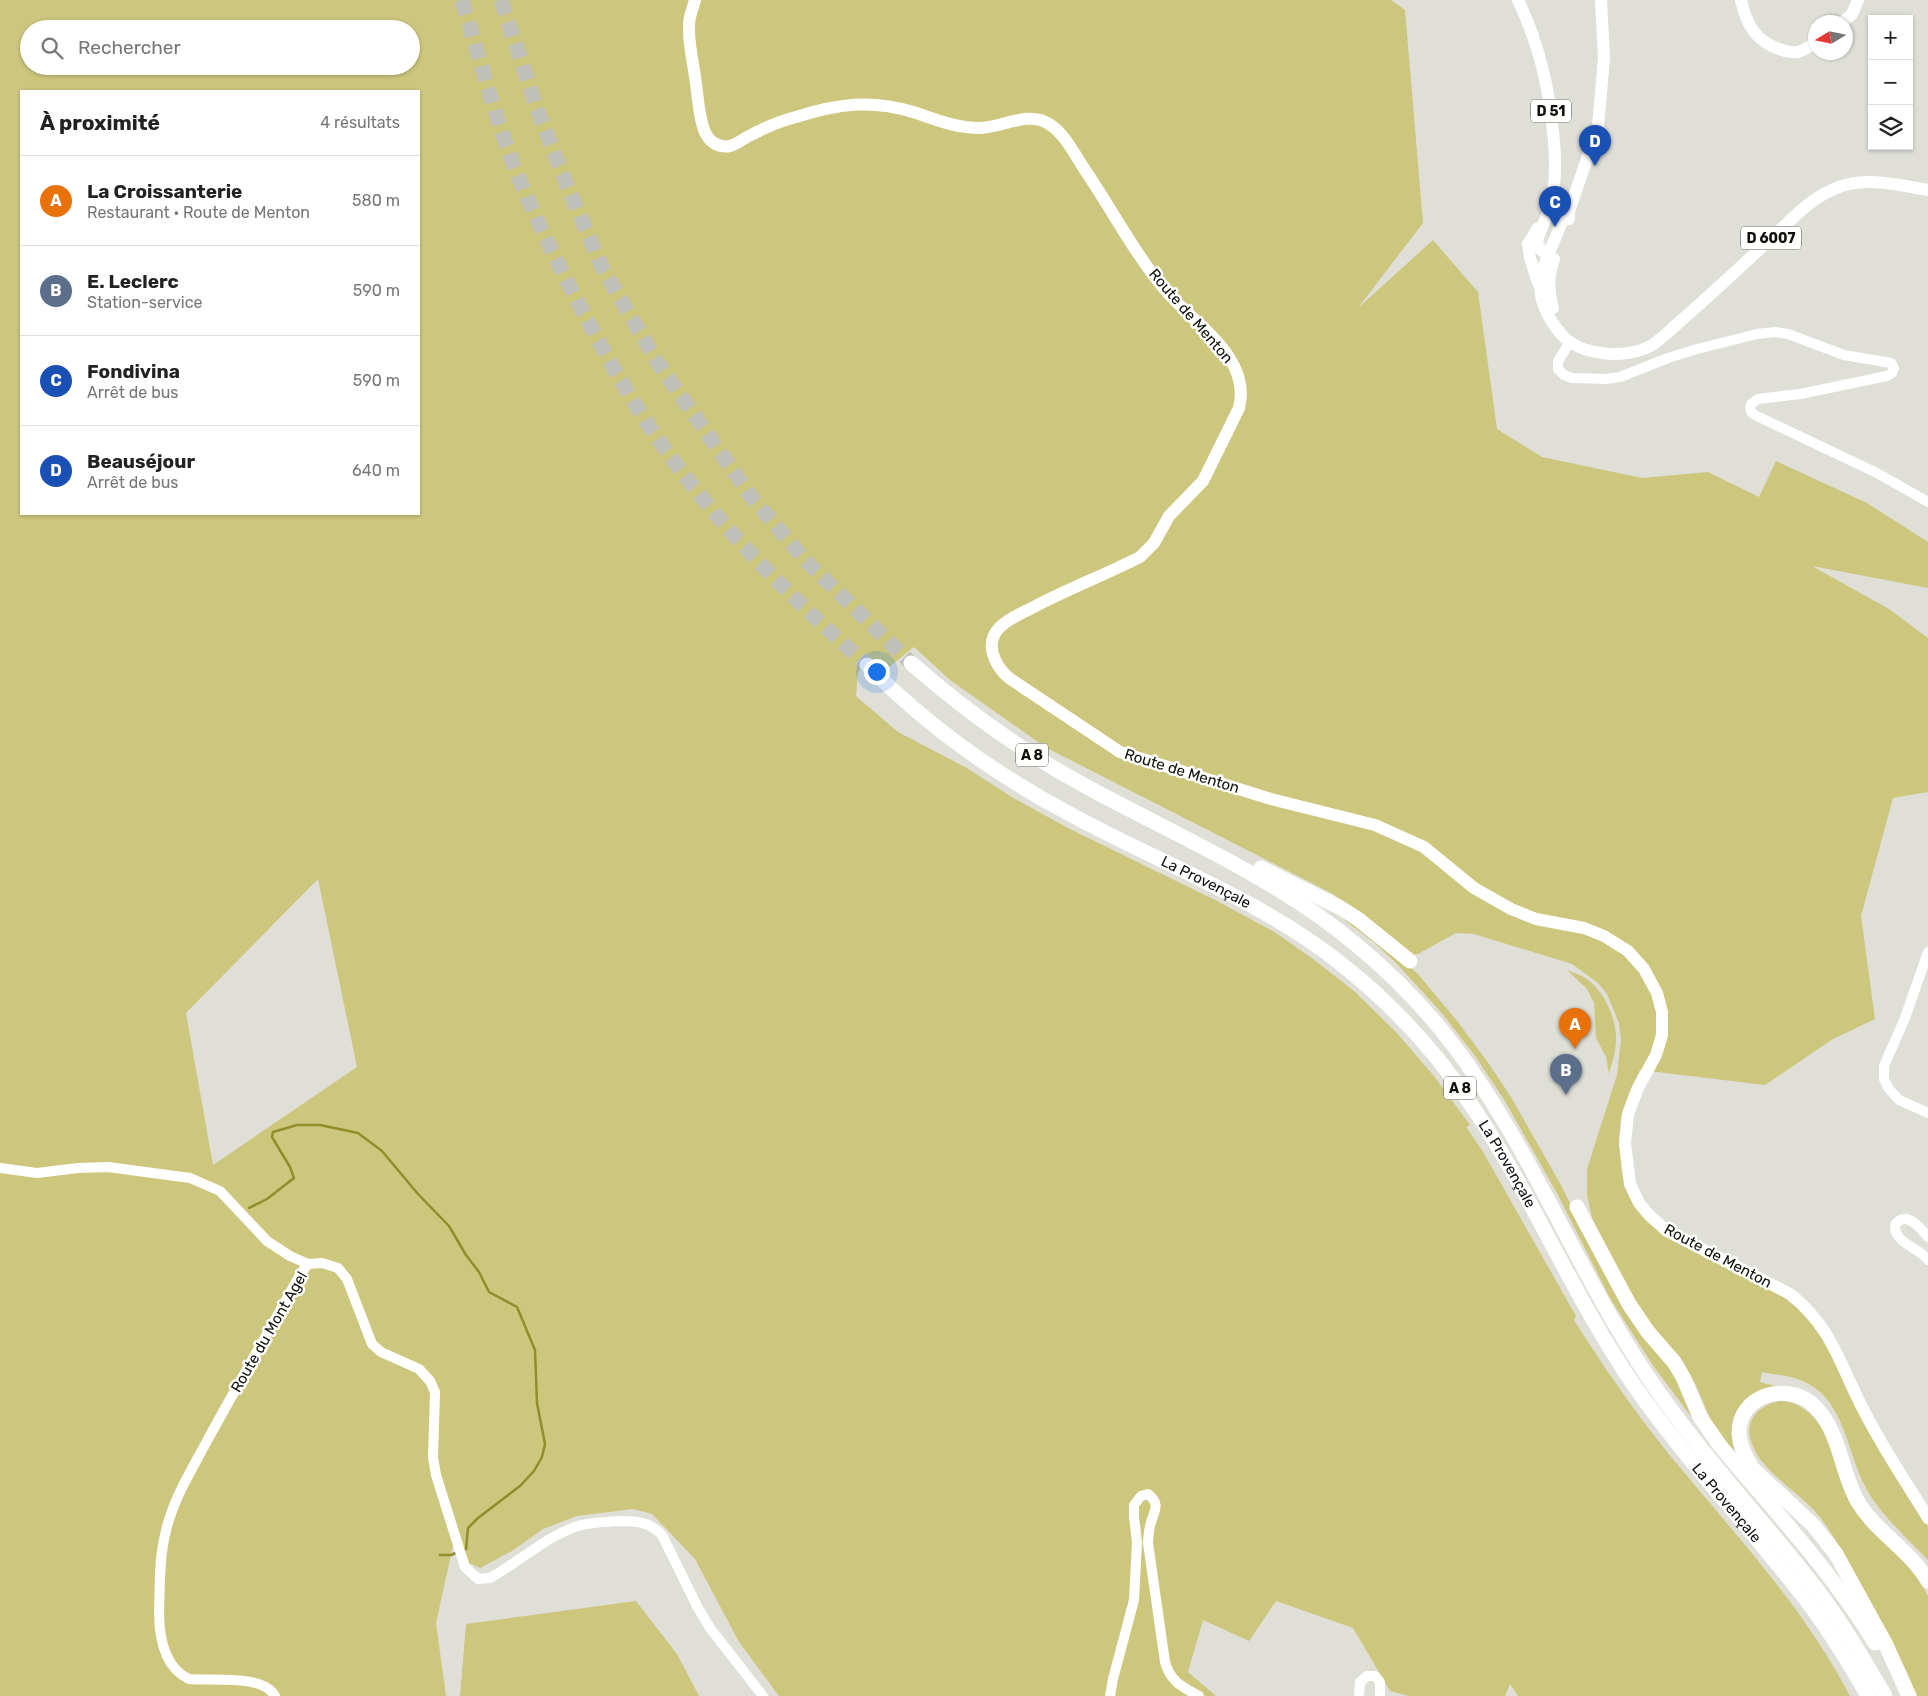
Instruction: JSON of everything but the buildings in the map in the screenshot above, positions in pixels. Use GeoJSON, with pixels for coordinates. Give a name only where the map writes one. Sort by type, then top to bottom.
{"type":"FeatureCollection","features":[{"type":"Feature","properties":{"kind":"highway","name":"La Provençale"},"geometry":{"type":"LineString","coordinates":[[910,663],[977,718],[1037,759],[1271,884],[1317,914],[1384,969],[1434,1021],[1469,1066],[1495,1106],[1610,1318],[1648,1378],[1684,1428],[1840,1621],[1885,1696]]}},
{"type":"Feature","properties":{"kind":"highway","name":"La Provençale"},"geometry":{"type":"LineString","coordinates":[[867,665],[911,706],[986,763],[1069,814],[1263,911],[1340,963],[1380,997],[1405,1022],[1440,1062],[1479,1116],[1515,1177],[1584,1303],[1631,1381],[1684,1452],[1814,1611],[1843,1653],[1868,1696]]}},
{"type":"Feature","properties":{"kind":"highway"},"geometry":{"type":"LineString","coordinates":[[1165,827],[1243,858],[1322,898],[1358,919],[1410,961]]}},
{"type":"Feature","properties":{"kind":"highway"},"geometry":{"type":"LineString","coordinates":[[1577,1207],[1638,1319],[1666,1352],[1678,1370],[1706,1427],[1806,1548],[1852,1608],[1908,1696]]}},
{"type":"Feature","properties":{"kind":"highway"},"geometry":{"type":"LineString","coordinates":[[1908,1696],[1881,1635],[1836,1554],[1813,1525],[1753,1469],[1748,1461],[1743,1451],[1739,1433],[1742,1416],[1751,1404],[1766,1395],[1785,1393],[1803,1398],[1817,1410],[1832,1436],[1847,1478],[1860,1504],[1869,1516],[1914,1562],[1928,1581]]}},
{"type":"Feature","properties":{"kind":"main road","name":"Route de Menton"},"geometry":{"type":"LineString","coordinates":[[695,0],[689,26],[697,92],[705,132],[711,142],[717,145],[724,147],[732,146],[766,128],[796,116],[836,106],[861,104],[900,108],[949,124],[971,128],[993,127],[1024,119],[1039,119],[1048,123],[1059,133],[1102,194],[1157,280],[1227,354],[1239,378],[1240,401],[1203,480],[1169,516],[1150,549],[1140,557],[1018,615],[999,628],[994,636],[992,647],[997,667],[1009,678],[1120,752],[1271,799],[1375,825],[1424,847],[1474,888],[1511,909],[1536,919],[1584,928],[1604,936],[1628,951],[1644,969],[1657,993],[1662,1012],[1662,1035],[1656,1055],[1638,1088],[1628,1114],[1627,1166],[1630,1184],[1639,1202],[1649,1215],[1667,1231],[1790,1294],[1818,1320],[1837,1354],[1863,1410],[1928,1518]]}},
{"type":"Feature","properties":{"kind":"main road","name":"D 51"},"geometry":{"type":"LineString","coordinates":[[1518,0],[1537,47],[1546,79],[1551,114],[1555,150],[1554,184],[1548,212],[1537,244],[1549,261]]}},
{"type":"Feature","properties":{"kind":"main road"},"geometry":{"type":"LineString","coordinates":[[1573,342],[1561,334],[1548,313],[1539,286],[1563,219],[1570,211],[1598,127],[1604,58],[1601,0]]}},
{"type":"Feature","properties":{"kind":"main road"},"geometry":{"type":"LineString","coordinates":[[1741,0],[1748,24],[1756,35],[1772,47],[1788,52],[1798,52],[1808,47]]}},
{"type":"Feature","properties":{"kind":"main road"},"geometry":{"type":"LineString","coordinates":[[1851,15],[1858,0]]}},
{"type":"Feature","properties":{"kind":"main road","name":"D 6007"},"geometry":{"type":"LineString","coordinates":[[1573,342],[1600,353],[1621,355],[1637,352],[1656,342],[1705,300],[1803,209],[1831,190],[1856,182],[1881,182],[1928,190]]}},
{"type":"Feature","properties":{"kind":"main road","name":"D 51"},"geometry":{"type":"LineString","coordinates":[[1539,286],[1530,258],[1528,244],[1535,231],[1542,225]]}},
{"type":"Feature","properties":{"kind":"main road"},"geometry":{"type":"LineString","coordinates":[[1530,258],[1549,261]]}},
{"type":"Feature","properties":{"kind":"main road"},"geometry":{"type":"LineString","coordinates":[[1549,261],[1549,295],[1555,314],[1573,342]]}},
{"type":"Feature","properties":{"kind":"street"},"geometry":{"type":"LineString","coordinates":[[1573,342],[1558,361],[1558,370],[1572,378],[1606,379],[1620,377],[1668,358],[1757,334],[1775,332],[1788,334],[1844,355],[1891,363],[1894,368],[1892,373],[1887,376],[1800,394],[1758,399],[1751,404],[1750,409],[1752,413],[1759,417],[1877,473],[1928,502]]}},
{"type":"Feature","properties":{"kind":"street"},"geometry":{"type":"LineString","coordinates":[[1928,952],[1905,1018],[1884,1066],[1884,1079],[1899,1100],[1928,1113]]}},
{"type":"Feature","properties":{"kind":"street"},"geometry":{"type":"LineString","coordinates":[[0,1168],[37,1173],[78,1168],[108,1167],[190,1178],[220,1192],[267,1241],[290,1256],[308,1264]]}},
{"type":"Feature","properties":{"kind":"street"},"geometry":{"type":"LineString","coordinates":[[1928,1237],[1909,1220],[1903,1218],[1897,1222],[1895,1227],[1897,1235],[1928,1260]]}},
{"type":"Feature","properties":{"kind":"street","name":"Route du Mont Agel"},"geometry":{"type":"LineString","coordinates":[[275,1696],[272,1691],[257,1682],[189,1679],[181,1675],[172,1665],[160,1640],[161,1566],[165,1534],[179,1493],[300,1275],[308,1264],[322,1263],[338,1268],[347,1279],[372,1344],[381,1352],[419,1369],[430,1380],[435,1392],[433,1456],[436,1475],[466,1567],[472,1575],[478,1579],[490,1578],[559,1534],[576,1526],[607,1522],[643,1522],[655,1528],[662,1535],[710,1628],[763,1696]]}},
{"type":"Feature","properties":{"kind":"street"},"geometry":{"type":"LineString","coordinates":[[1110,1696],[1112,1679],[1134,1600],[1137,1542],[1134,1505],[1141,1496],[1148,1494],[1154,1499],[1156,1506],[1148,1543],[1165,1662],[1173,1679],[1180,1686],[1199,1696]]}},
{"type":"Feature","properties":{"kind":"street"},"geometry":{"type":"LineString","coordinates":[[1359,1696],[1360,1682],[1367,1676],[1375,1676],[1380,1682],[1380,1696]]}},
{"type":"Feature","properties":{"kind":"shaded area"},"geometry":{"type":"Polygon","coordinates":[[[0,0],[1391,0],[1405,10],[1423,223],[1358,308],[1433,240],[1478,292],[1497,429],[1542,457],[1642,478],[1708,472],[1759,497],[1776,461],[1867,503],[1928,542],[1928,588],[1812,566],[1889,609],[1928,638],[1928,792],[1893,798],[1861,916],[1875,1019],[1833,1039],[1765,1085],[1640,1070],[1629,1093],[1621,1118],[1619,1140],[1622,1173],[1637,1207],[1781,1295],[1799,1309],[1820,1331],[1904,1487],[1928,1527],[1928,1560],[1893,1524],[1870,1495],[1858,1470],[1841,1424],[1826,1398],[1800,1380],[1762,1372],[1760,1382],[1775,1386],[1752,1395],[1738,1411],[1733,1431],[1735,1455],[1712,1423],[1696,1385],[1681,1358],[1650,1325],[1637,1307],[1592,1218],[1587,1195],[1587,1169],[1617,1075],[1621,1040],[1619,1023],[1607,994],[1598,983],[1572,964],[1474,934],[1456,933],[1418,954],[1411,955],[1333,894],[1045,747],[950,680],[914,647],[884,671],[869,657],[858,673],[856,696],[898,732],[965,767],[1015,799],[1070,829],[1215,900],[1273,931],[1354,991],[1396,1032],[1434,1076],[1470,1125],[1466,1127],[1482,1150],[1576,1316],[1574,1320],[1631,1405],[1789,1600],[1811,1631],[1850,1696],[1518,1696],[1510,1684],[1505,1696],[1409,1696],[1390,1691],[1353,1628],[1276,1601],[1249,1641],[1203,1620],[1188,1672],[1216,1696],[779,1696],[739,1642],[695,1559],[652,1514],[633,1509],[577,1516],[543,1529],[512,1551],[480,1568],[469,1563],[456,1532],[436,1623],[446,1696],[0,1696],[0,0]],[[318,879],[186,1013],[213,1165],[357,1067],[318,879]]]}},
{"type":"Feature","properties":{"kind":"shaded area"},"geometry":{"type":"Polygon","coordinates":[[[1322,903],[1377,939],[1418,974],[1458,1022],[1489,1064],[1511,1097],[1561,1185],[1581,1226],[1677,1377],[1696,1423],[1654,1367],[1611,1300],[1558,1195],[1505,1101],[1473,1053],[1440,1011],[1397,964],[1376,944],[1322,903]]]}},
{"type":"Feature","properties":{"kind":"shaded area"},"geometry":{"type":"Polygon","coordinates":[[[1567,970],[1582,976],[1596,987],[1611,1013],[1616,1031],[1616,1040],[1615,1053],[1609,1074],[1606,1057],[1596,1038],[1594,1003],[1587,989],[1567,970]]]}},
{"type":"Feature","properties":{"kind":"shaded area"},"geometry":{"type":"Polygon","coordinates":[[[1780,1401],[1800,1406],[1809,1412],[1823,1429],[1828,1438],[1841,1481],[1850,1501],[1909,1567],[1928,1596],[1928,1696],[1917,1696],[1888,1633],[1826,1525],[1811,1507],[1771,1472],[1756,1452],[1749,1433],[1752,1420],[1760,1410],[1780,1401]]]}},
{"type":"Feature","properties":{"kind":"shaded area"},"geometry":{"type":"Polygon","coordinates":[[[636,1601],[677,1654],[699,1696],[460,1696],[466,1624],[636,1601]]]}},
{"type":"Feature","properties":{"kind":"waterway"},"geometry":{"type":"LineString","coordinates":[[249,1208],[267,1199],[294,1178],[290,1167],[272,1137],[273,1132],[297,1125],[320,1125],[358,1133],[382,1151],[418,1194],[449,1226],[466,1255],[479,1272],[489,1292],[517,1307],[535,1350],[537,1403],[545,1444],[542,1457],[534,1471],[520,1486],[468,1528],[466,1549],[463,1550]]}},
{"type":"Feature","properties":{"kind":"waterway"},"geometry":{"type":"LineString","coordinates":[[440,1555],[451,1555],[458,1552]]}},
{"type":"Feature","properties":{"kind":"tunnel"},"geometry":{"type":"LineString","coordinates":[[462,0],[499,123],[521,184],[569,285],[634,402],[671,458],[727,527],[795,598],[867,665]]}},
{"type":"Feature","properties":{"kind":"tunnel"},"geometry":{"type":"LineString","coordinates":[[501,0],[537,109],[603,269],[658,363],[750,495],[805,560],[911,663]]}},
{"type":"Feature","properties":{"kind":"place","name":"Beauséjour"},"geometry":{"type":"Point","coordinates":[1595,166]}},
{"type":"Feature","properties":{"kind":"place","name":"Fondivina"},"geometry":{"type":"Point","coordinates":[1555,227]}},
{"type":"Feature","properties":{"kind":"place","name":"La Croissanterie"},"geometry":{"type":"Point","coordinates":[1575,1049]}},
{"type":"Feature","properties":{"kind":"place","name":"E. Leclerc"},"geometry":{"type":"Point","coordinates":[1566,1095]}}]}
